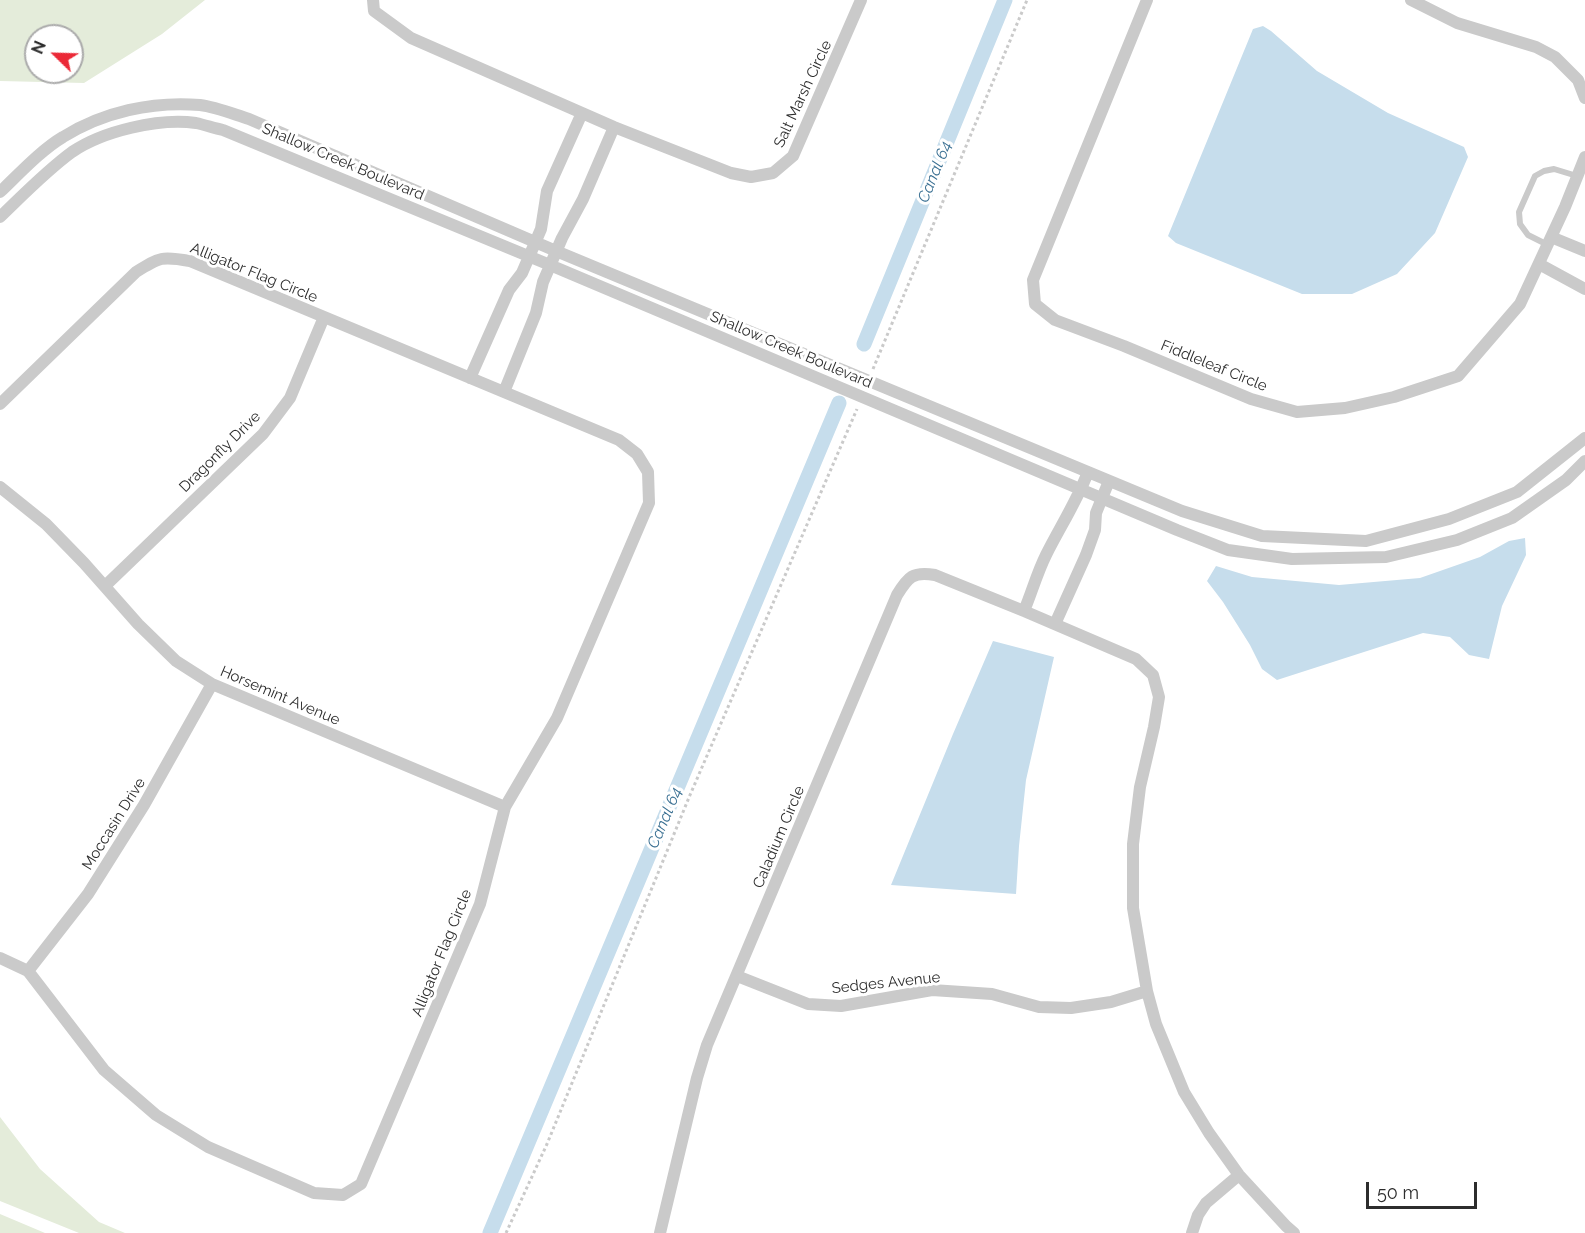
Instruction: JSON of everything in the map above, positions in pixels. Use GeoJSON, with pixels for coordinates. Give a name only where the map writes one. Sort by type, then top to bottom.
{"type":"FeatureCollection","features":[{"type":"Feature","properties":{"kind":"street","name":"Salt Marsh Circle"},"geometry":{"type":"LineString","coordinates":[[373,0],[374,11],[411,38],[614,127],[731,173],[751,177],[773,172],[793,156],[861,0]]}},
{"type":"Feature","properties":{"kind":"street","name":"Fiddleleaf Circle"},"geometry":{"type":"LineString","coordinates":[[1147,0],[1033,280],[1035,304],[1055,320],[1251,399],[1297,412],[1345,408],[1394,397],[1458,376],[1520,304],[1550,241],[1585,157]]}},
{"type":"Feature","properties":{"kind":"street"},"geometry":{"type":"LineString","coordinates":[[1411,0],[1457,23],[1536,47],[1555,57],[1578,80],[1585,98]]}},
{"type":"Feature","properties":{"kind":"street","name":"Shallow Creek Boulevard"},"geometry":{"type":"LineString","coordinates":[[0,192],[62,138],[88,124],[120,111],[166,105],[202,105],[249,119],[556,251],[1182,511],[1262,536],[1366,541],[1449,519],[1517,492],[1585,438]]}},
{"type":"Feature","properties":{"kind":"street"},"geometry":{"type":"LineString","coordinates":[[470,378],[508,290],[522,273],[536,242],[541,229],[547,191],[582,113]]}},
{"type":"Feature","properties":{"kind":"street","name":"Shallow Creek Boulevard"},"geometry":{"type":"LineString","coordinates":[[0,217],[73,152],[98,139],[125,129],[166,123],[195,123],[239,135],[1228,550],[1292,559],[1386,557],[1457,540],[1512,518],[1566,480],[1585,461]]}},
{"type":"Feature","properties":{"kind":"street"},"geometry":{"type":"LineString","coordinates":[[504,392],[536,313],[543,282],[550,265],[583,199],[614,127]]}},
{"type":"Feature","properties":{"kind":"street"},"geometry":{"type":"LineString","coordinates":[[1550,241],[1585,251]]}},
{"type":"Feature","properties":{"kind":"street","name":"Alligator Flag Circle"},"geometry":{"type":"LineString","coordinates":[[0,404],[136,272],[152,262],[167,257],[190,261],[619,440],[637,454],[648,472],[649,503],[557,718],[504,807],[480,904],[361,1184],[343,1195],[314,1193],[208,1147],[156,1115],[104,1070],[28,971],[0,958]]}},
{"type":"Feature","properties":{"kind":"street"},"geometry":{"type":"LineString","coordinates":[[1539,264],[1585,289]]}},
{"type":"Feature","properties":{"kind":"street","name":"Dragonfly Drive"},"geometry":{"type":"LineString","coordinates":[[105,586],[263,434],[290,398],[324,317]]}},
{"type":"Feature","properties":{"kind":"street"},"geometry":{"type":"LineString","coordinates":[[1024,611],[1046,554],[1088,472]]}},
{"type":"Feature","properties":{"kind":"street"},"geometry":{"type":"LineString","coordinates":[[1055,624],[1086,555],[1095,530],[1096,513],[1109,481]]}},
{"type":"Feature","properties":{"kind":"street","name":"Horsemint Avenue"},"geometry":{"type":"LineString","coordinates":[[0,488],[46,524],[138,624],[176,661],[212,684],[504,807]]}},
{"type":"Feature","properties":{"kind":"street","name":"Caladium Circle"},"geometry":{"type":"LineString","coordinates":[[660,1233],[707,1045],[897,595],[907,579],[922,572],[936,575],[1136,659],[1153,675],[1158,698],[1154,727],[1140,787],[1133,844],[1133,908],[1147,991],[1156,1024],[1184,1092],[1209,1133],[1239,1174],[1294,1233]]}},
{"type":"Feature","properties":{"kind":"street","name":"Moccasin Drive"},"geometry":{"type":"LineString","coordinates":[[28,971],[88,894],[144,805],[212,684]]}},
{"type":"Feature","properties":{"kind":"street","name":"Sedges Avenue"},"geometry":{"type":"LineString","coordinates":[[737,976],[808,1004],[841,1006],[932,990],[992,994],[1040,1007],[1071,1008],[1111,1002],[1147,991]]}},
{"type":"Feature","properties":{"kind":"street"},"geometry":{"type":"LineString","coordinates":[[1192,1233],[1198,1215],[1206,1203],[1239,1174]]}},
{"type":"Feature","properties":{"kind":"lane"},"geometry":{"type":"LineString","coordinates":[[1550,241],[1528,235],[1520,224],[1519,213],[1523,203],[1535,176],[1544,171],[1554,169],[1577,176]]}},
{"type":"Feature","properties":{"kind":"path"},"geometry":{"type":"LineString","coordinates":[[868,380],[1027,0]]}},
{"type":"Feature","properties":{"kind":"path"},"geometry":{"type":"LineString","coordinates":[[506,1233],[547,1144],[690,795],[862,397]]}},
{"type":"Feature","properties":{"kind":"green space"},"geometry":{"type":"Polygon","coordinates":[[[0,0],[205,0],[162,34],[84,83],[84,24],[24,24],[24,82],[0,81],[0,0]]]}},
{"type":"Feature","properties":{"kind":"green space"},"geometry":{"type":"Polygon","coordinates":[[[0,1117],[40,1169],[99,1222],[125,1233],[79,1233],[0,1201],[0,1117]]]}},
{"type":"Feature","properties":{"kind":"green space"},"geometry":{"type":"Polygon","coordinates":[[[0,1214],[45,1233],[0,1233],[0,1214]]]}},
{"type":"Feature","properties":{"kind":"water"},"geometry":{"type":"Polygon","coordinates":[[[1263,26],[1317,71],[1388,113],[1464,147],[1468,157],[1435,233],[1397,274],[1352,294],[1302,294],[1176,243],[1168,236],[1253,29],[1263,26]]]}},
{"type":"Feature","properties":{"kind":"water"},"geometry":{"type":"Polygon","coordinates":[[[1525,538],[1526,555],[1502,606],[1489,659],[1469,655],[1450,637],[1423,633],[1277,680],[1262,669],[1250,645],[1207,581],[1216,566],[1252,577],[1339,585],[1420,578],[1480,557],[1509,541],[1525,538]]]}},
{"type":"Feature","properties":{"kind":"water"},"geometry":{"type":"Polygon","coordinates":[[[993,641],[1054,657],[1026,780],[1016,894],[891,885],[953,734],[993,641]]]}},
{"type":"Feature","properties":{"kind":"waterway","name":"Canal 64"},"geometry":{"type":"LineString","coordinates":[[864,344],[1005,0]]}},
{"type":"Feature","properties":{"kind":"waterway","name":"Canal 64"},"geometry":{"type":"LineString","coordinates":[[490,1233],[839,403]]}}]}
